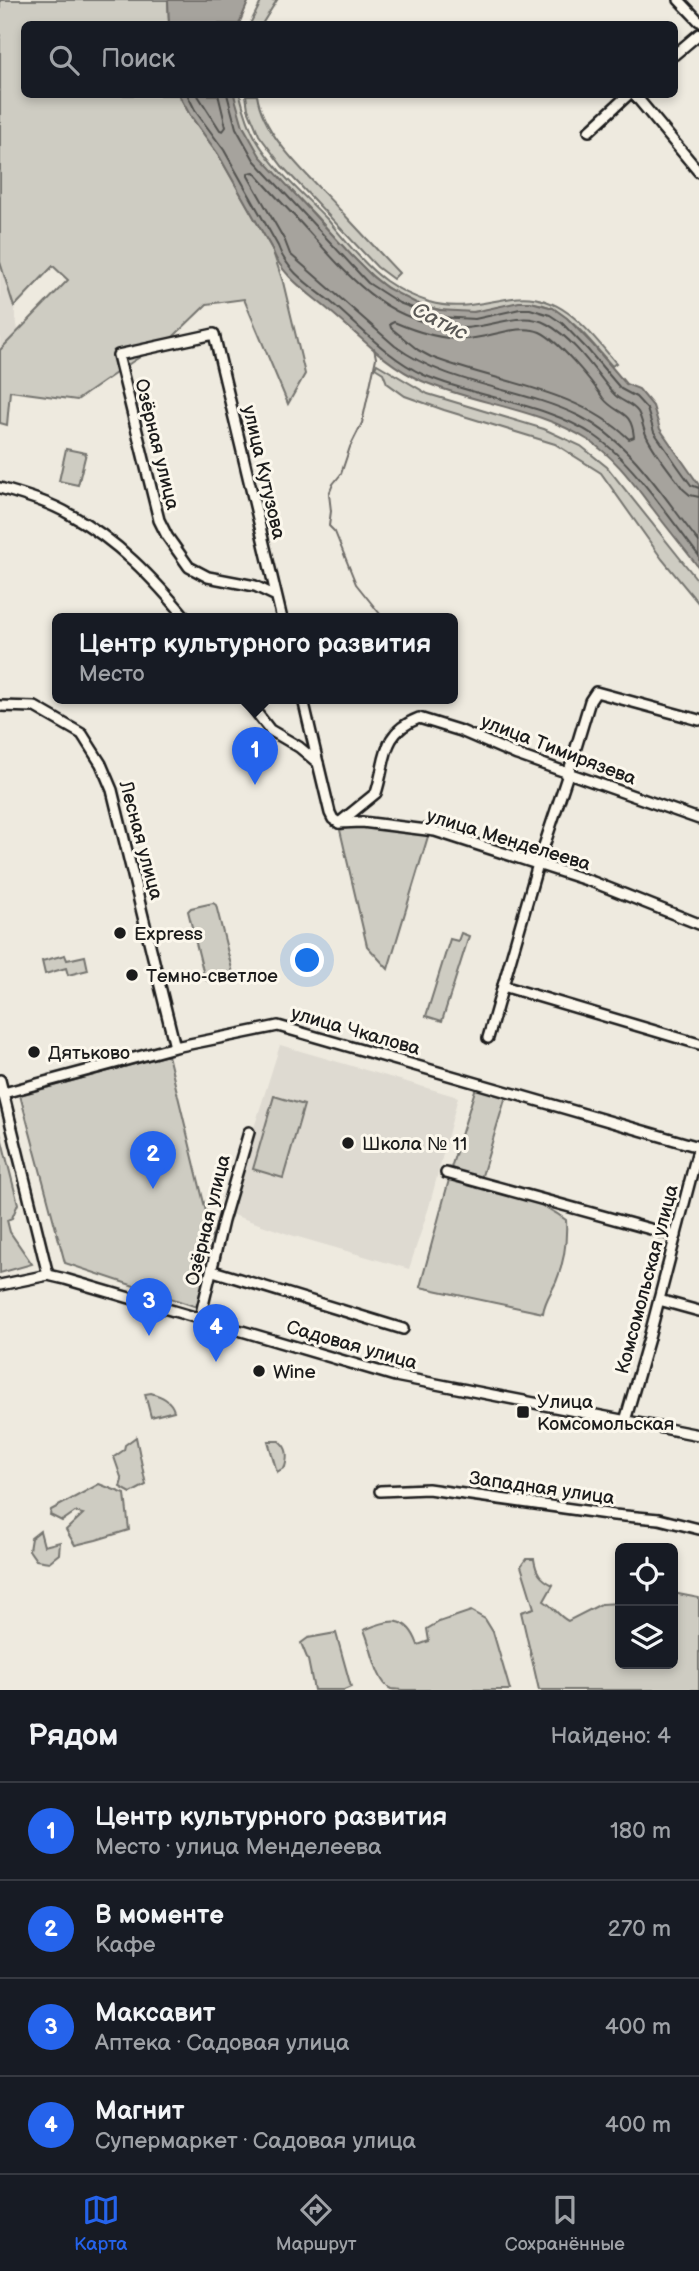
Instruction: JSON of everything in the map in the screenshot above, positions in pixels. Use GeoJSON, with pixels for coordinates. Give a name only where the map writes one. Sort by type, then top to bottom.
{"type":"FeatureCollection","features":[{"type":"Feature","properties":{"kind":"street"},"geometry":{"type":"LineString","coordinates":[[679,0],[699,21]]}},
{"type":"Feature","properties":{"kind":"street"},"geometry":{"type":"LineString","coordinates":[[678,52],[699,34]]}},
{"type":"Feature","properties":{"kind":"street"},"geometry":{"type":"LineString","coordinates":[[589,131],[626,98]]}},
{"type":"Feature","properties":{"kind":"street"},"geometry":{"type":"LineString","coordinates":[[634,98],[699,172]]}},
{"type":"Feature","properties":{"kind":"street","name":"Озёрная улица"},"geometry":{"type":"LineString","coordinates":[[214,334],[118,355],[159,520],[167,536],[189,567],[208,577],[254,586],[276,596]]}},
{"type":"Feature","properties":{"kind":"street","name":"улица Кутузова"},"geometry":{"type":"LineString","coordinates":[[214,334],[280,613]]}},
{"type":"Feature","properties":{"kind":"street"},"geometry":{"type":"LineString","coordinates":[[0,488],[70,514],[105,537],[135,561],[182,613]]}},
{"type":"Feature","properties":{"kind":"street"},"geometry":{"type":"LineString","coordinates":[[488,1038],[538,864],[590,701],[596,692],[699,720]]}},
{"type":"Feature","properties":{"kind":"street"},"geometry":{"type":"LineString","coordinates":[[250,704],[270,730],[299,747],[318,763]]}},
{"type":"Feature","properties":{"kind":"street"},"geometry":{"type":"LineString","coordinates":[[304,704],[330,813],[333,819],[339,822]]}},
{"type":"Feature","properties":{"kind":"street","name":"Лесная улица"},"geometry":{"type":"LineString","coordinates":[[0,706],[35,707],[61,721],[82,734],[101,764],[112,790],[176,1047]]}},
{"type":"Feature","properties":{"kind":"street","name":"улица Тимирязева"},"geometry":{"type":"LineString","coordinates":[[339,822],[376,793],[383,755],[395,733],[419,718],[461,731],[568,774],[699,819]]}},
{"type":"Feature","properties":{"kind":"street","name":"улица Менделеева"},"geometry":{"type":"LineString","coordinates":[[339,822],[362,822],[435,831],[593,882],[699,924]]}},
{"type":"Feature","properties":{"kind":"street"},"geometry":{"type":"LineString","coordinates":[[503,986],[699,1044]]}},
{"type":"Feature","properties":{"kind":"street","name":"улица Чкалова"},"geometry":{"type":"LineString","coordinates":[[2,1093],[176,1047],[278,1026],[699,1147]]}},
{"type":"Feature","properties":{"kind":"street"},"geometry":{"type":"LineString","coordinates":[[0,1080],[48,1275]]}},
{"type":"Feature","properties":{"kind":"street","name":"Озёрная улица"},"geometry":{"type":"LineString","coordinates":[[200,1318],[223,1221],[249,1132]]}},
{"type":"Feature","properties":{"kind":"street","name":"Комсомольская улица"},"geometry":{"type":"LineString","coordinates":[[625,1421],[699,1147]]}},
{"type":"Feature","properties":{"kind":"street"},"geometry":{"type":"LineString","coordinates":[[446,1173],[676,1236]]}},
{"type":"Feature","properties":{"kind":"street"},"geometry":{"type":"LineString","coordinates":[[213,1271],[403,1329]]}},
{"type":"Feature","properties":{"kind":"street","name":"Садовая улица"},"geometry":{"type":"LineString","coordinates":[[0,1286],[48,1275],[84,1283],[395,1376],[699,1435]]}},
{"type":"Feature","properties":{"kind":"street"},"geometry":{"type":"LineString","coordinates":[[659,1300],[699,1311]]}},
{"type":"Feature","properties":{"kind":"street","name":"Западная улица"},"geometry":{"type":"LineString","coordinates":[[380,1491],[428,1489],[614,1515],[659,1518],[699,1529]]}},
{"type":"Feature","properties":{"kind":"shaded area"},"geometry":{"type":"Polygon","coordinates":[[[0,0],[168,0],[169,21],[21,21],[21,98],[181,98],[218,154],[272,249],[283,282],[305,374],[288,404],[244,299],[207,304],[174,336],[77,400],[10,391],[7,425],[0,423],[0,350],[68,280],[53,266],[14,307],[0,262],[0,0]]]}},
{"type":"Feature","properties":{"kind":"shaded area"},"geometry":{"type":"Polygon","coordinates":[[[262,0],[277,0],[264,21],[252,21],[262,0]]]}},
{"type":"Feature","properties":{"kind":"shaded area"},"geometry":{"type":"Polygon","coordinates":[[[235,98],[241,98],[253,134],[271,161],[362,260],[386,281],[412,296],[440,305],[471,305],[530,297],[545,301],[572,316],[616,363],[612,366],[571,322],[545,305],[525,303],[472,312],[453,312],[420,305],[403,298],[374,278],[262,159],[249,140],[235,98]]]}},
{"type":"Feature","properties":{"kind":"shaded area"},"geometry":{"type":"Polygon","coordinates":[[[246,98],[258,98],[268,126],[278,141],[399,273],[393,279],[377,267],[282,166],[259,135],[246,98]]]}},
{"type":"Feature","properties":{"kind":"shaded area"},"geometry":{"type":"Polygon","coordinates":[[[0,262],[18,330],[0,350],[0,262]]]}},
{"type":"Feature","properties":{"kind":"shaded area"},"geometry":{"type":"Polygon","coordinates":[[[377,364],[428,394],[544,429],[581,446],[607,467],[699,582],[699,604],[662,559],[601,473],[555,444],[405,396],[387,383],[383,373],[375,368],[377,364]]]}},
{"type":"Feature","properties":{"kind":"shaded area"},"geometry":{"type":"Polygon","coordinates":[[[66,449],[86,453],[78,485],[59,481],[66,449]]]}},
{"type":"Feature","properties":{"kind":"shaded area"},"geometry":{"type":"Polygon","coordinates":[[[363,824],[429,833],[388,969],[367,946],[340,830],[363,824]]]}},
{"type":"Feature","properties":{"kind":"shaded area"},"geometry":{"type":"Polygon","coordinates":[[[213,903],[216,905],[233,973],[231,976],[209,982],[205,979],[188,911],[213,903]]]}},
{"type":"Feature","properties":{"kind":"shaded area"},"geometry":{"type":"Polygon","coordinates":[[[461,933],[469,936],[442,1021],[426,1016],[450,939],[458,941],[461,933]]]}},
{"type":"Feature","properties":{"kind":"shaded area"},"geometry":{"type":"Polygon","coordinates":[[[65,955],[67,960],[85,956],[88,970],[68,975],[66,968],[45,974],[42,961],[65,955]]]}},
{"type":"Feature","properties":{"kind":"shaded area","name":"Школа № 11"},"geometry":{"type":"Polygon","coordinates":[[[280,1045],[458,1097],[429,1207],[409,1269],[291,1235],[230,1214],[242,1166],[280,1045]]]}},
{"type":"Feature","properties":{"kind":"shaded area"},"geometry":{"type":"Polygon","coordinates":[[[168,1055],[218,1261],[200,1308],[65,1263],[20,1095],[168,1055]]]}},
{"type":"Feature","properties":{"kind":"shaded area"},"geometry":{"type":"Polygon","coordinates":[[[476,1087],[506,1096],[481,1179],[451,1168],[476,1087]]]}},
{"type":"Feature","properties":{"kind":"shaded area"},"geometry":{"type":"Polygon","coordinates":[[[274,1096],[304,1105],[283,1178],[253,1169],[274,1096]]]}},
{"type":"Feature","properties":{"kind":"shaded area"},"geometry":{"type":"Polygon","coordinates":[[[0,1133],[18,1204],[12,1218],[7,1220],[10,1232],[32,1264],[0,1273],[0,1133]]]}},
{"type":"Feature","properties":{"kind":"shaded area"},"geometry":{"type":"Polygon","coordinates":[[[450,1176],[525,1198],[566,1220],[561,1267],[543,1313],[420,1287],[450,1176]]]}},
{"type":"Feature","properties":{"kind":"shaded area"},"geometry":{"type":"Polygon","coordinates":[[[151,1393],[168,1401],[174,1411],[151,1417],[145,1394],[151,1393]]]}},
{"type":"Feature","properties":{"kind":"shaded area"},"geometry":{"type":"Polygon","coordinates":[[[136,1437],[146,1485],[131,1493],[120,1487],[122,1480],[114,1457],[136,1437]]]}},
{"type":"Feature","properties":{"kind":"shaded area"},"geometry":{"type":"Polygon","coordinates":[[[268,1441],[279,1441],[286,1449],[285,1467],[277,1472],[268,1441]]]}},
{"type":"Feature","properties":{"kind":"shaded area"},"geometry":{"type":"Polygon","coordinates":[[[99,1484],[125,1494],[129,1530],[75,1545],[66,1530],[83,1514],[75,1512],[62,1521],[50,1515],[51,1510],[99,1484]]]}},
{"type":"Feature","properties":{"kind":"shaded area"},"geometry":{"type":"Polygon","coordinates":[[[40,1531],[44,1546],[60,1542],[59,1554],[49,1562],[36,1560],[29,1550],[31,1538],[40,1531]]]}},
{"type":"Feature","properties":{"kind":"shaded area"},"geometry":{"type":"Polygon","coordinates":[[[526,1559],[534,1559],[540,1575],[553,1585],[544,1601],[568,1621],[601,1604],[615,1603],[615,1669],[678,1669],[678,1594],[699,1598],[699,1690],[539,1690],[521,1612],[534,1608],[521,1566],[526,1559]]]}},
{"type":"Feature","properties":{"kind":"shaded area"},"geometry":{"type":"Polygon","coordinates":[[[471,1611],[485,1619],[493,1632],[510,1690],[391,1689],[381,1679],[364,1630],[382,1623],[397,1622],[409,1628],[418,1645],[429,1641],[427,1629],[471,1611]]]}},
{"type":"Feature","properties":{"kind":"shaded area"},"geometry":{"type":"Polygon","coordinates":[[[336,1633],[351,1687],[344,1690],[314,1690],[308,1660],[301,1643],[308,1638],[336,1633]]]}},
{"type":"Feature","properties":{"kind":"water"},"geometry":{"type":"Polygon","coordinates":[[[168,0],[249,0],[240,21],[169,21],[168,0]]]}},
{"type":"Feature","properties":{"kind":"water","name":"Сатис"},"geometry":{"type":"Polygon","coordinates":[[[181,98],[235,98],[243,126],[260,156],[352,256],[387,288],[418,304],[439,310],[474,312],[531,302],[553,308],[567,318],[626,384],[639,389],[653,406],[660,429],[699,485],[699,568],[631,480],[598,447],[569,429],[527,413],[442,389],[408,374],[383,357],[294,281],[281,266],[218,154],[181,98]]]}},
{"type":"Feature","properties":{"kind":"waterway"},"geometry":{"type":"LineString","coordinates":[[374,348],[376,358],[362,423],[341,474],[329,494],[329,526],[335,532],[356,584],[379,613]]}},
{"type":"Feature","properties":{"kind":"place","name":"Центр культурного развития"},"geometry":{"type":"Point","coordinates":[255,785]}},
{"type":"Feature","properties":{"kind":"place","name":"Express"},"geometry":{"type":"Point","coordinates":[120,933]}},
{"type":"Feature","properties":{"kind":"place","name":"Темно-светлое"},"geometry":{"type":"Point","coordinates":[132,975]}},
{"type":"Feature","properties":{"kind":"place","name":"Дятьково"},"geometry":{"type":"Point","coordinates":[34,1052]}},
{"type":"Feature","properties":{"kind":"place","name":"Школа № 11"},"geometry":{"type":"Point","coordinates":[348,1143]}},
{"type":"Feature","properties":{"kind":"place","name":"В моменте"},"geometry":{"type":"Point","coordinates":[153,1189]}},
{"type":"Feature","properties":{"kind":"place","name":"Максавит"},"geometry":{"type":"Point","coordinates":[149,1336]}},
{"type":"Feature","properties":{"kind":"place","name":"Магнит"},"geometry":{"type":"Point","coordinates":[216,1362]}},
{"type":"Feature","properties":{"kind":"place","name":"Wine"},"geometry":{"type":"Point","coordinates":[259,1371]}},
{"type":"Feature","properties":{"kind":"place","name":"Улица Комсомольская"},"geometry":{"type":"Point","coordinates":[523,1412]}}]}
